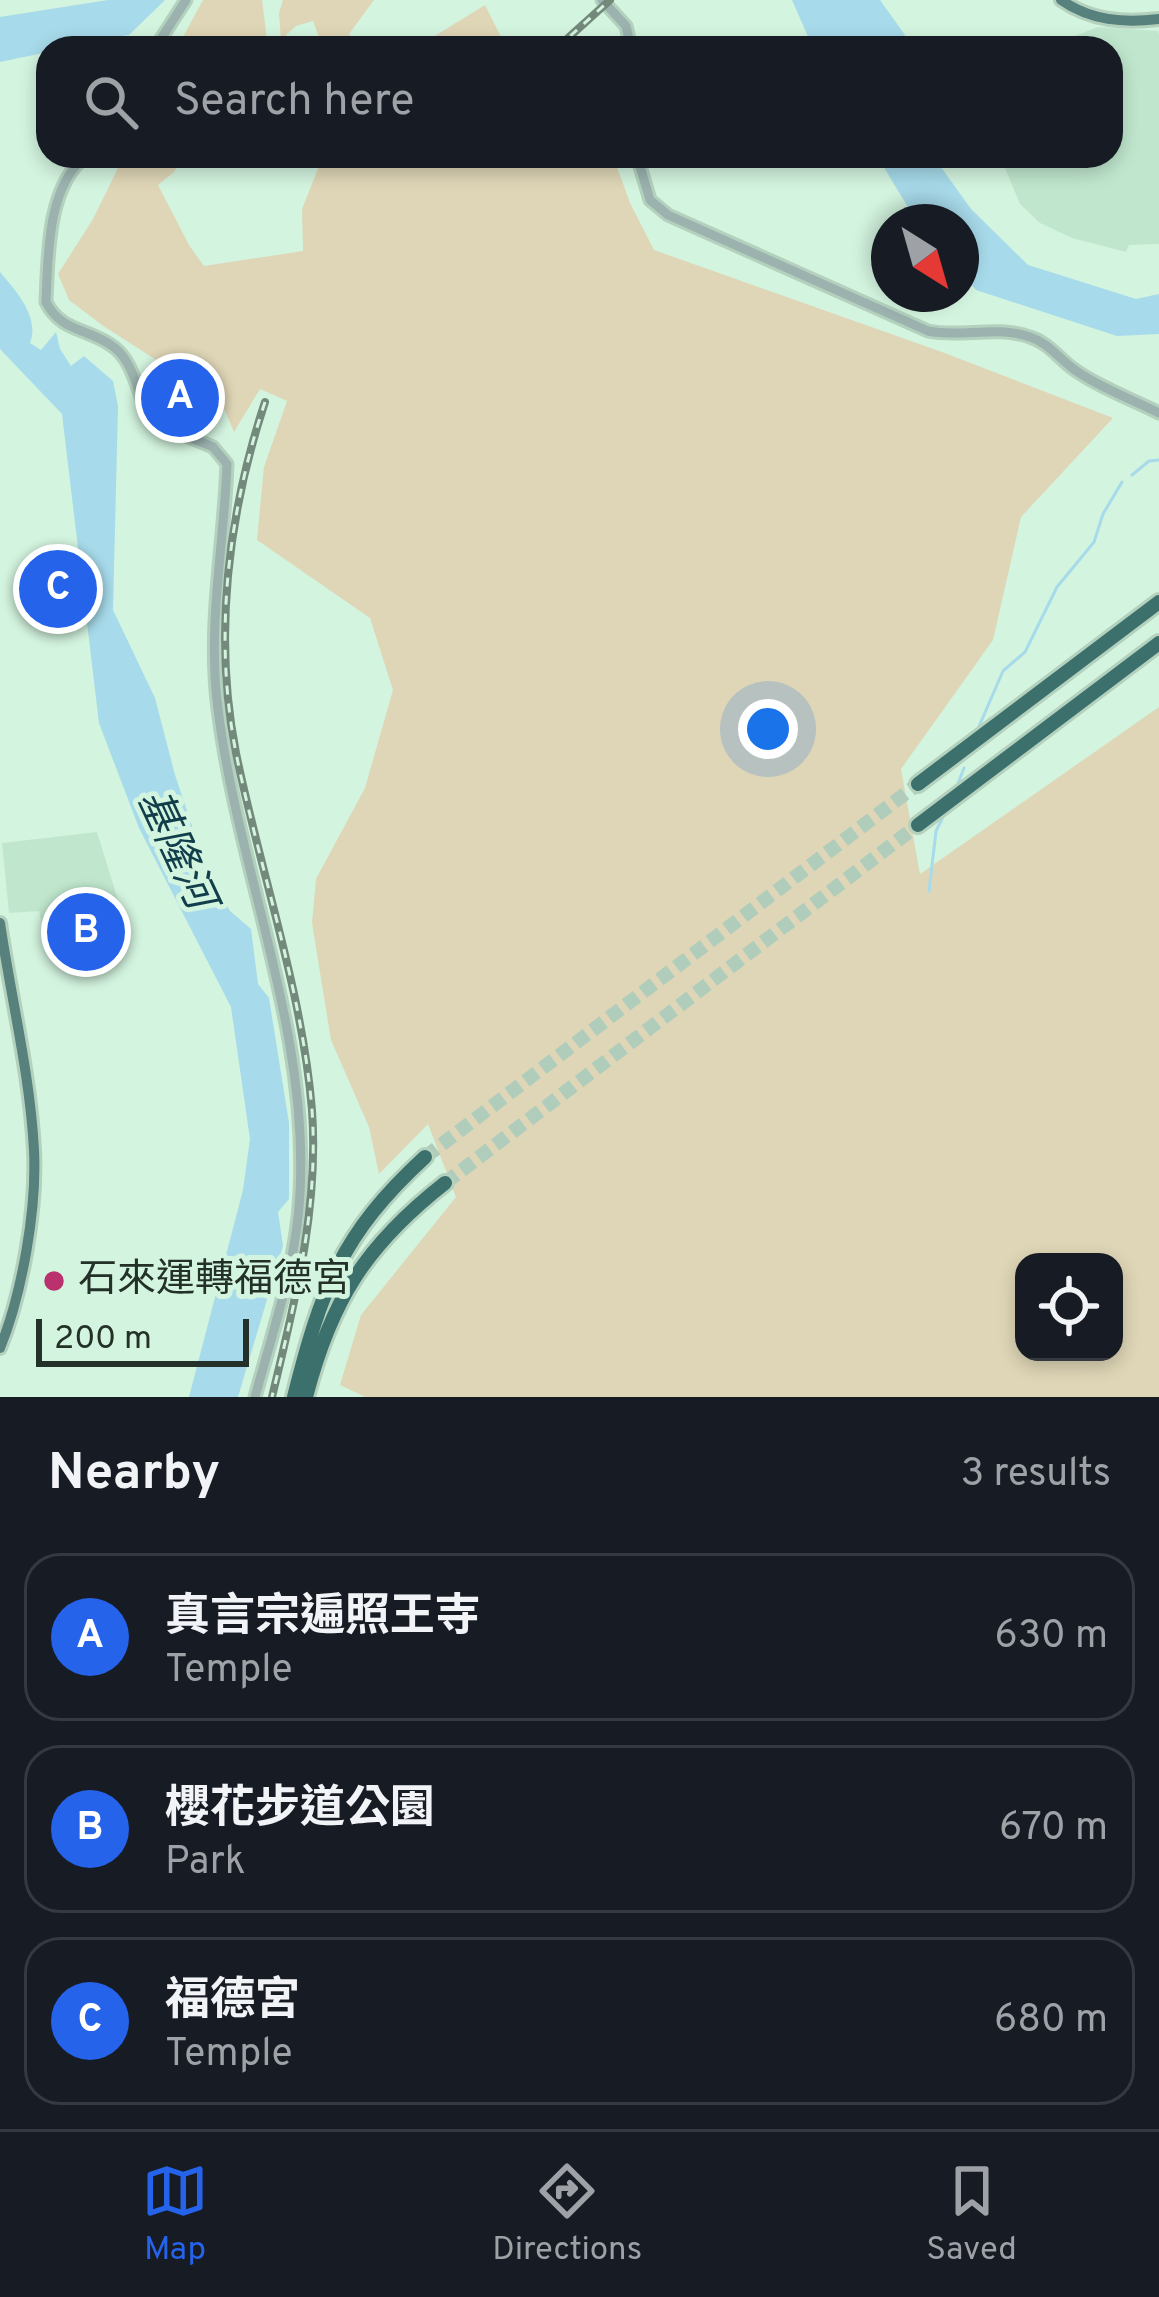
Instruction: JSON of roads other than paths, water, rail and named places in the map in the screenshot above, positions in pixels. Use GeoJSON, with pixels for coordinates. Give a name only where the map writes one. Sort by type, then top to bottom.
{"type":"FeatureCollection","features":[{"type":"Feature","properties":{"kind":"highway"},"geometry":{"type":"LineString","coordinates":[[918,784],[1159,602]]}},
{"type":"Feature","properties":{"kind":"highway"},"geometry":{"type":"LineString","coordinates":[[918,825],[1159,643]]}},
{"type":"Feature","properties":{"kind":"highway"},"geometry":{"type":"LineString","coordinates":[[294,1397],[332,1273],[363,1221],[425,1157]]}},
{"type":"Feature","properties":{"kind":"highway"},"geometry":{"type":"LineString","coordinates":[[306,1397],[325,1334],[348,1284],[372,1250],[445,1183]]}},
{"type":"Feature","properties":{"kind":"main road"},"geometry":{"type":"LineString","coordinates":[[1061,0],[1078,12],[1125,23],[1159,19]]}},
{"type":"Feature","properties":{"kind":"main road"},"geometry":{"type":"LineString","coordinates":[[0,923],[34,1152],[27,1246],[14,1312],[0,1348]]}},
{"type":"Feature","properties":{"kind":"street"},"geometry":{"type":"LineString","coordinates":[[163,36],[186,0]]}},
{"type":"Feature","properties":{"kind":"street"},"geometry":{"type":"LineString","coordinates":[[602,0],[626,26],[628,36]]}},
{"type":"Feature","properties":{"kind":"street"},"geometry":{"type":"LineString","coordinates":[[72,168],[61,193],[48,266],[46,302],[51,313],[65,326],[115,348],[155,423],[214,447],[227,464],[214,591],[217,706],[286,1032],[298,1096],[301,1150],[296,1232],[255,1397]]}},
{"type":"Feature","properties":{"kind":"street"},"geometry":{"type":"LineString","coordinates":[[641,168],[650,200],[668,215],[928,331],[1027,335],[1077,372],[1156,411]]}},
{"type":"Feature","properties":{"kind":"water"},"geometry":{"type":"Polygon","coordinates":[[[108,0],[165,0],[129,35],[36,36],[36,54],[0,62],[0,17],[108,0]]]}},
{"type":"Feature","properties":{"kind":"water"},"geometry":{"type":"Polygon","coordinates":[[[792,0],[880,0],[905,35],[905,36],[808,36],[792,0]]]}},
{"type":"Feature","properties":{"kind":"water"},"geometry":{"type":"Polygon","coordinates":[[[884,168],[942,168],[967,204],[906,204],[884,168]]]}},
{"type":"Feature","properties":{"kind":"water"},"geometry":{"type":"Polygon","coordinates":[[[979,217],[1028,265],[1136,299],[1159,294],[1159,334],[1117,336],[979,291],[979,217]]]}},
{"type":"Feature","properties":{"kind":"water","name":"基隆河"},"geometry":{"type":"Polygon","coordinates":[[[0,272],[29,314],[30,343],[41,350],[56,332],[71,366],[84,356],[113,381],[118,406],[113,610],[155,698],[206,868],[230,911],[251,929],[258,984],[269,998],[289,1123],[289,1199],[278,1212],[283,1246],[238,1397],[189,1397],[243,1190],[250,1139],[231,1007],[139,828],[99,723],[62,414],[0,349],[0,272]]]}},
{"type":"Feature","properties":{"kind":"waterway"},"geometry":{"type":"LineString","coordinates":[[1132,475],[1149,461],[1159,460]]}},
{"type":"Feature","properties":{"kind":"waterway"},"geometry":{"type":"LineString","coordinates":[[977,731],[1003,671],[1025,652],[1057,587],[1094,542],[1103,514],[1122,482]]}},
{"type":"Feature","properties":{"kind":"waterway"},"geometry":{"type":"LineString","coordinates":[[957,786],[964,768]]}},
{"type":"Feature","properties":{"kind":"waterway"},"geometry":{"type":"LineString","coordinates":[[929,891],[936,831],[946,811]]}},
{"type":"Feature","properties":{"kind":"tunnel"},"geometry":{"type":"LineString","coordinates":[[425,1157],[918,784]]}},
{"type":"Feature","properties":{"kind":"tunnel"},"geometry":{"type":"LineString","coordinates":[[445,1183],[918,825]]}},
{"type":"Feature","properties":{"kind":"railway"},"geometry":{"type":"LineString","coordinates":[[570,36],[610,0]]}},
{"type":"Feature","properties":{"kind":"railway"},"geometry":{"type":"LineString","coordinates":[[265,402],[234,531],[225,620],[226,665],[236,753],[299,1020],[313,1147],[303,1255],[272,1397]]}},
{"type":"Feature","properties":{"kind":"place","name":"真言宗遍照王寺"},"geometry":{"type":"Point","coordinates":[180,398]}},
{"type":"Feature","properties":{"kind":"place","name":"福德宮"},"geometry":{"type":"Point","coordinates":[58,589]}},
{"type":"Feature","properties":{"kind":"place","name":"櫻花步道公園"},"geometry":{"type":"Point","coordinates":[86,932]}},
{"type":"Feature","properties":{"kind":"place","name":"石來運轉福德宮"},"geometry":{"type":"Point","coordinates":[54,1281]}}]}
